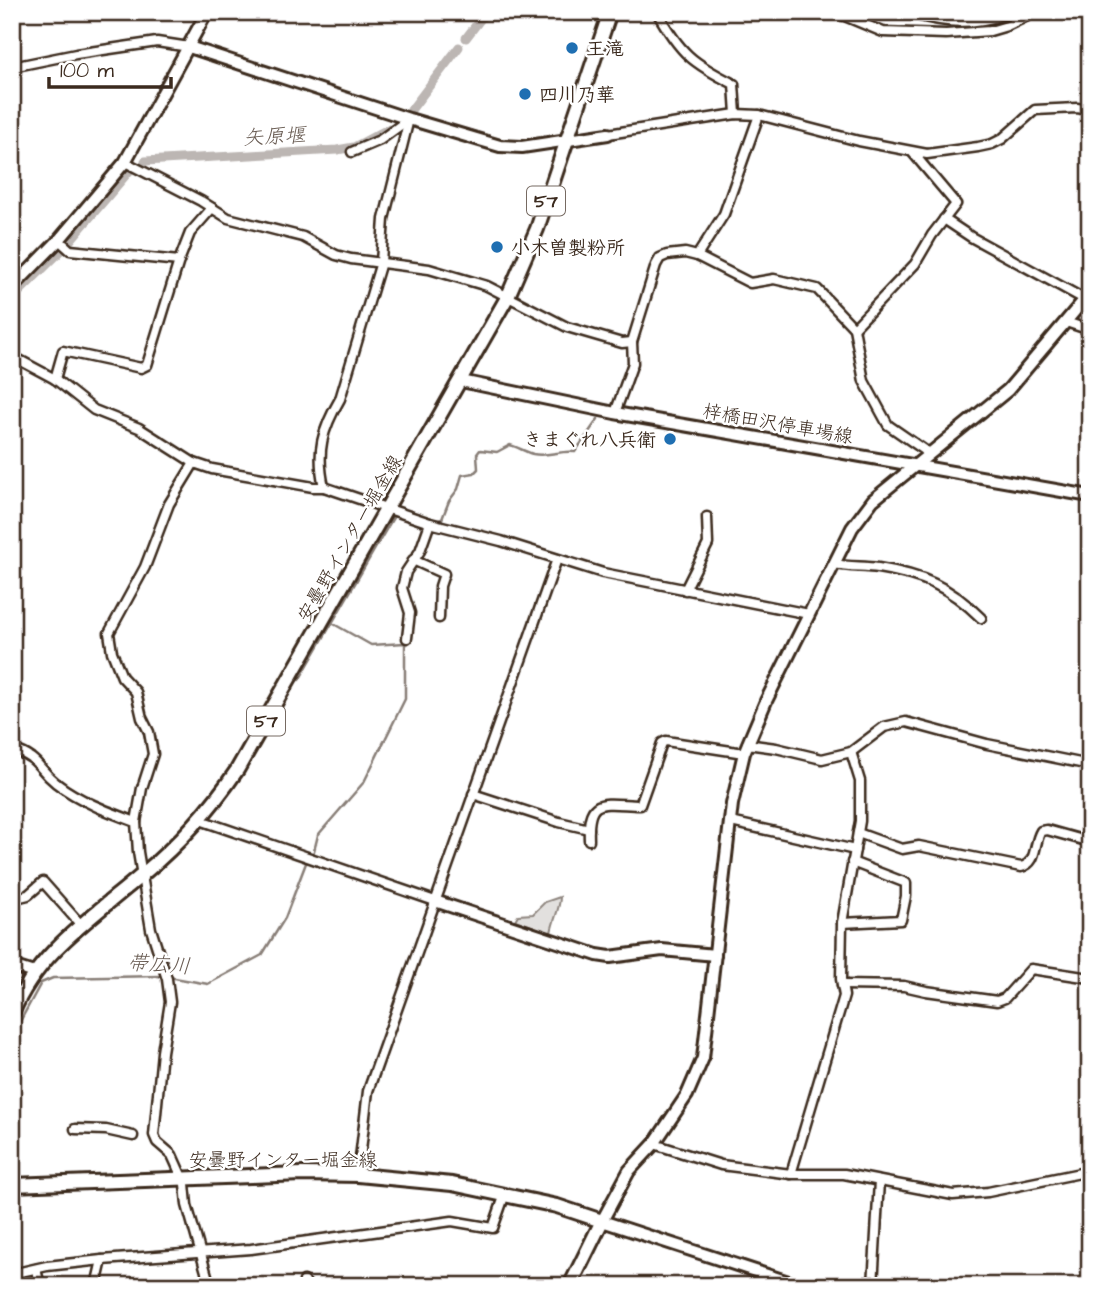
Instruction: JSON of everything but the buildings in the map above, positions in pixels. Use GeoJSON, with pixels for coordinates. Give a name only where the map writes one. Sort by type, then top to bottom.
{"type":"FeatureCollection","features":[{"type":"Feature","properties":{"kind":"highway"},"geometry":{"type":"LineString","coordinates":[[917,12],[958,20],[1002,12]]}},
{"type":"Feature","properties":{"kind":"main road","name":"安曇野インター堀金線"},"geometry":{"type":"LineString","coordinates":[[12,1014],[34,973],[61,943],[143,874],[200,820],[237,770],[508,296],[533,238],[610,12]]}},
{"type":"Feature","properties":{"kind":"main road","name":"安曇野インター堀金線"},"geometry":{"type":"LineString","coordinates":[[12,1185],[302,1174],[358,1175],[452,1184],[558,1206],[603,1221]]}},
{"type":"Feature","properties":{"kind":"main road"},"geometry":{"type":"LineString","coordinates":[[570,1286],[603,1221]]}},
{"type":"Feature","properties":{"kind":"street"},"geometry":{"type":"LineString","coordinates":[[12,288],[59,240],[125,162],[208,12]]}},
{"type":"Feature","properties":{"kind":"street"},"geometry":{"type":"LineString","coordinates":[[657,12],[683,52],[709,71],[734,84],[736,114]]}},
{"type":"Feature","properties":{"kind":"street"},"geometry":{"type":"LineString","coordinates":[[835,12],[883,32],[946,34],[990,31],[1036,12]]}},
{"type":"Feature","properties":{"kind":"street"},"geometry":{"type":"LineString","coordinates":[[12,67],[157,42],[190,47],[409,119],[500,146],[522,147],[736,114],[758,115],[914,153],[940,152],[992,144],[1002,139],[1034,110],[1041,108],[1090,110]]}},
{"type":"Feature","properties":{"kind":"street"},"geometry":{"type":"LineString","coordinates":[[697,256],[724,214],[758,115]]}},
{"type":"Feature","properties":{"kind":"street"},"geometry":{"type":"LineString","coordinates":[[352,152],[380,140],[409,119]]}},
{"type":"Feature","properties":{"kind":"street"},"geometry":{"type":"LineString","coordinates":[[324,486],[320,469],[320,446],[340,399],[381,262],[384,219],[409,119]]}},
{"type":"Feature","properties":{"kind":"street"},"geometry":{"type":"LineString","coordinates":[[854,328],[915,264],[956,204],[914,153]]}},
{"type":"Feature","properties":{"kind":"street"},"geometry":{"type":"LineString","coordinates":[[125,162],[228,218],[303,237],[343,257],[429,269],[487,286],[567,327],[622,343],[632,342]]}},
{"type":"Feature","properties":{"kind":"street"},"geometry":{"type":"LineString","coordinates":[[55,379],[63,351],[141,368],[148,365],[178,261],[190,233],[212,208]]}},
{"type":"Feature","properties":{"kind":"street"},"geometry":{"type":"LineString","coordinates":[[801,1286],[603,1221],[629,1171],[654,1144],[687,1096],[703,1058],[735,791],[746,749],[760,712],[852,528],[866,507],[1008,390],[1087,296],[971,237],[944,219]]}},
{"type":"Feature","properties":{"kind":"street"},"geometry":{"type":"LineString","coordinates":[[59,240],[70,250],[178,261]]}},
{"type":"Feature","properties":{"kind":"street"},"geometry":{"type":"LineString","coordinates":[[615,412],[633,363],[632,342],[660,258],[685,253],[697,256],[750,283],[774,279],[817,289],[854,328],[864,381],[888,425],[930,454]]}},
{"type":"Feature","properties":{"kind":"street"},"geometry":{"type":"LineString","coordinates":[[1066,321],[1090,330]]}},
{"type":"Feature","properties":{"kind":"street"},"geometry":{"type":"LineString","coordinates":[[12,356],[55,379],[94,410],[139,428],[194,463],[212,470],[313,487],[324,486],[430,523],[603,573],[809,614]]}},
{"type":"Feature","properties":{"kind":"street","name":"梓橋田沢停車場線"},"geometry":{"type":"LineString","coordinates":[[461,381],[615,412],[1090,496]]}},
{"type":"Feature","properties":{"kind":"street"},"geometry":{"type":"LineString","coordinates":[[194,463],[169,503],[145,567],[109,633],[112,652],[122,677],[136,692],[153,754],[142,788],[136,822],[138,852],[151,929],[167,979],[170,1002],[154,1135],[157,1142],[172,1155],[182,1178],[210,1286]]}},
{"type":"Feature","properties":{"kind":"street"},"geometry":{"type":"LineString","coordinates":[[685,590],[708,544],[706,517]]}},
{"type":"Feature","properties":{"kind":"street"},"geometry":{"type":"LineString","coordinates":[[407,638],[410,613],[402,588],[406,572],[420,551],[430,523]]}},
{"type":"Feature","properties":{"kind":"street"},"geometry":{"type":"LineString","coordinates":[[358,1175],[368,1091],[557,559]]}},
{"type":"Feature","properties":{"kind":"street"},"geometry":{"type":"LineString","coordinates":[[413,560],[444,573],[440,586],[439,618]]}},
{"type":"Feature","properties":{"kind":"street"},"geometry":{"type":"LineString","coordinates":[[834,564],[880,568],[936,583],[964,602],[981,618]]}},
{"type":"Feature","properties":{"kind":"street"},"geometry":{"type":"LineString","coordinates":[[590,840],[589,815],[601,804],[640,805],[662,743],[666,741],[746,749],[776,748],[822,760],[851,752],[884,727],[906,722],[987,744],[1090,765]]}},
{"type":"Feature","properties":{"kind":"street"},"geometry":{"type":"LineString","coordinates":[[12,749],[36,760],[54,781],[66,790],[103,811],[136,822]]}},
{"type":"Feature","properties":{"kind":"street"},"geometry":{"type":"LineString","coordinates":[[791,1174],[844,996],[842,923],[858,833],[860,781],[851,752]]}},
{"type":"Feature","properties":{"kind":"street"},"geometry":{"type":"LineString","coordinates":[[473,794],[589,829]]}},
{"type":"Feature","properties":{"kind":"street"},"geometry":{"type":"LineString","coordinates":[[200,820],[597,955],[610,957],[662,950],[715,955]]}},
{"type":"Feature","properties":{"kind":"street"},"geometry":{"type":"LineString","coordinates":[[731,821],[855,850]]}},
{"type":"Feature","properties":{"kind":"street"},"geometry":{"type":"LineString","coordinates":[[858,833],[902,849],[919,846],[1021,867],[1032,861],[1041,831],[1047,830],[1090,842]]}},
{"type":"Feature","properties":{"kind":"street"},"geometry":{"type":"LineString","coordinates":[[842,923],[901,920],[906,895],[906,883],[852,862]]}},
{"type":"Feature","properties":{"kind":"street"},"geometry":{"type":"LineString","coordinates":[[12,899],[28,895],[43,882],[82,925]]}},
{"type":"Feature","properties":{"kind":"street"},"geometry":{"type":"LineString","coordinates":[[12,966],[34,973]]}},
{"type":"Feature","properties":{"kind":"street"},"geometry":{"type":"LineString","coordinates":[[842,985],[904,986],[988,1002],[1005,998],[1031,969],[1090,978]]}},
{"type":"Feature","properties":{"kind":"street"},"geometry":{"type":"LineString","coordinates":[[75,1129],[106,1130],[133,1136]]}},
{"type":"Feature","properties":{"kind":"street"},"geometry":{"type":"LineString","coordinates":[[654,1144],[721,1165],[791,1174],[844,1174],[953,1195],[988,1192],[1090,1171]]}},
{"type":"Feature","properties":{"kind":"street"},"geometry":{"type":"LineString","coordinates":[[873,1286],[879,1181]]}},
{"type":"Feature","properties":{"kind":"street"},"geometry":{"type":"LineString","coordinates":[[12,1274],[102,1260],[251,1249],[452,1220],[493,1228],[505,1194]]}},
{"type":"Feature","properties":{"kind":"street"},"geometry":{"type":"LineString","coordinates":[[96,1286],[102,1260]]}},
{"type":"Feature","properties":{"kind":"street"},"geometry":{"type":"LineString","coordinates":[[36,1269],[40,1286]]}},
{"type":"Feature","properties":{"kind":"shaded area"},"geometry":{"type":"Polygon","coordinates":[[[560,897],[551,933],[515,920],[518,915],[533,914],[545,902],[560,897]]]}},
{"type":"Feature","properties":{"kind":"waterway","name":"矢原堰"},"geometry":{"type":"LineString","coordinates":[[466,38],[486,12]]}},
{"type":"Feature","properties":{"kind":"waterway","name":"矢原堰"},"geometry":{"type":"LineString","coordinates":[[411,110],[459,47]]}},
{"type":"Feature","properties":{"kind":"waterway","name":"矢原堰"},"geometry":{"type":"LineString","coordinates":[[145,161],[337,150],[354,147],[388,129]]}},
{"type":"Feature","properties":{"kind":"waterway","name":"矢原堰"},"geometry":{"type":"LineString","coordinates":[[68,243],[131,169]]}},
{"type":"Feature","properties":{"kind":"waterway","name":"矢原堰"},"geometry":{"type":"LineString","coordinates":[[12,299],[63,249]]}},
{"type":"Feature","properties":{"kind":"waterway"},"geometry":{"type":"LineString","coordinates":[[436,521],[442,519],[449,501],[458,489],[462,475],[474,473],[478,469],[477,454],[480,450],[497,452],[510,445],[538,455],[575,452],[598,419]]}},
{"type":"Feature","properties":{"kind":"waterway","name":"帯広川"},"geometry":{"type":"LineString","coordinates":[[313,855],[318,835],[364,782],[405,699],[405,643],[371,645],[332,623],[395,514]]}},
{"type":"Feature","properties":{"kind":"waterway"},"geometry":{"type":"LineString","coordinates":[[299,680],[332,623]]}},
{"type":"Feature","properties":{"kind":"waterway","name":"帯広川"},"geometry":{"type":"LineString","coordinates":[[169,977],[208,984],[262,955],[285,918],[306,863]]}},
{"type":"Feature","properties":{"kind":"waterway","name":"帯広川"},"geometry":{"type":"LineString","coordinates":[[12,1030],[17,1027],[41,983],[53,978],[162,976]]}},
{"type":"Feature","properties":{"kind":"place","name":"王滝"},"geometry":{"type":"Point","coordinates":[572,48]}},
{"type":"Feature","properties":{"kind":"place","name":"四川乃華"},"geometry":{"type":"Point","coordinates":[525,94]}},
{"type":"Feature","properties":{"kind":"place","name":"小木曽製粉所"},"geometry":{"type":"Point","coordinates":[497,247]}},
{"type":"Feature","properties":{"kind":"place","name":"きまぐれ八兵衛"},"geometry":{"type":"Point","coordinates":[670,439]}}]}
